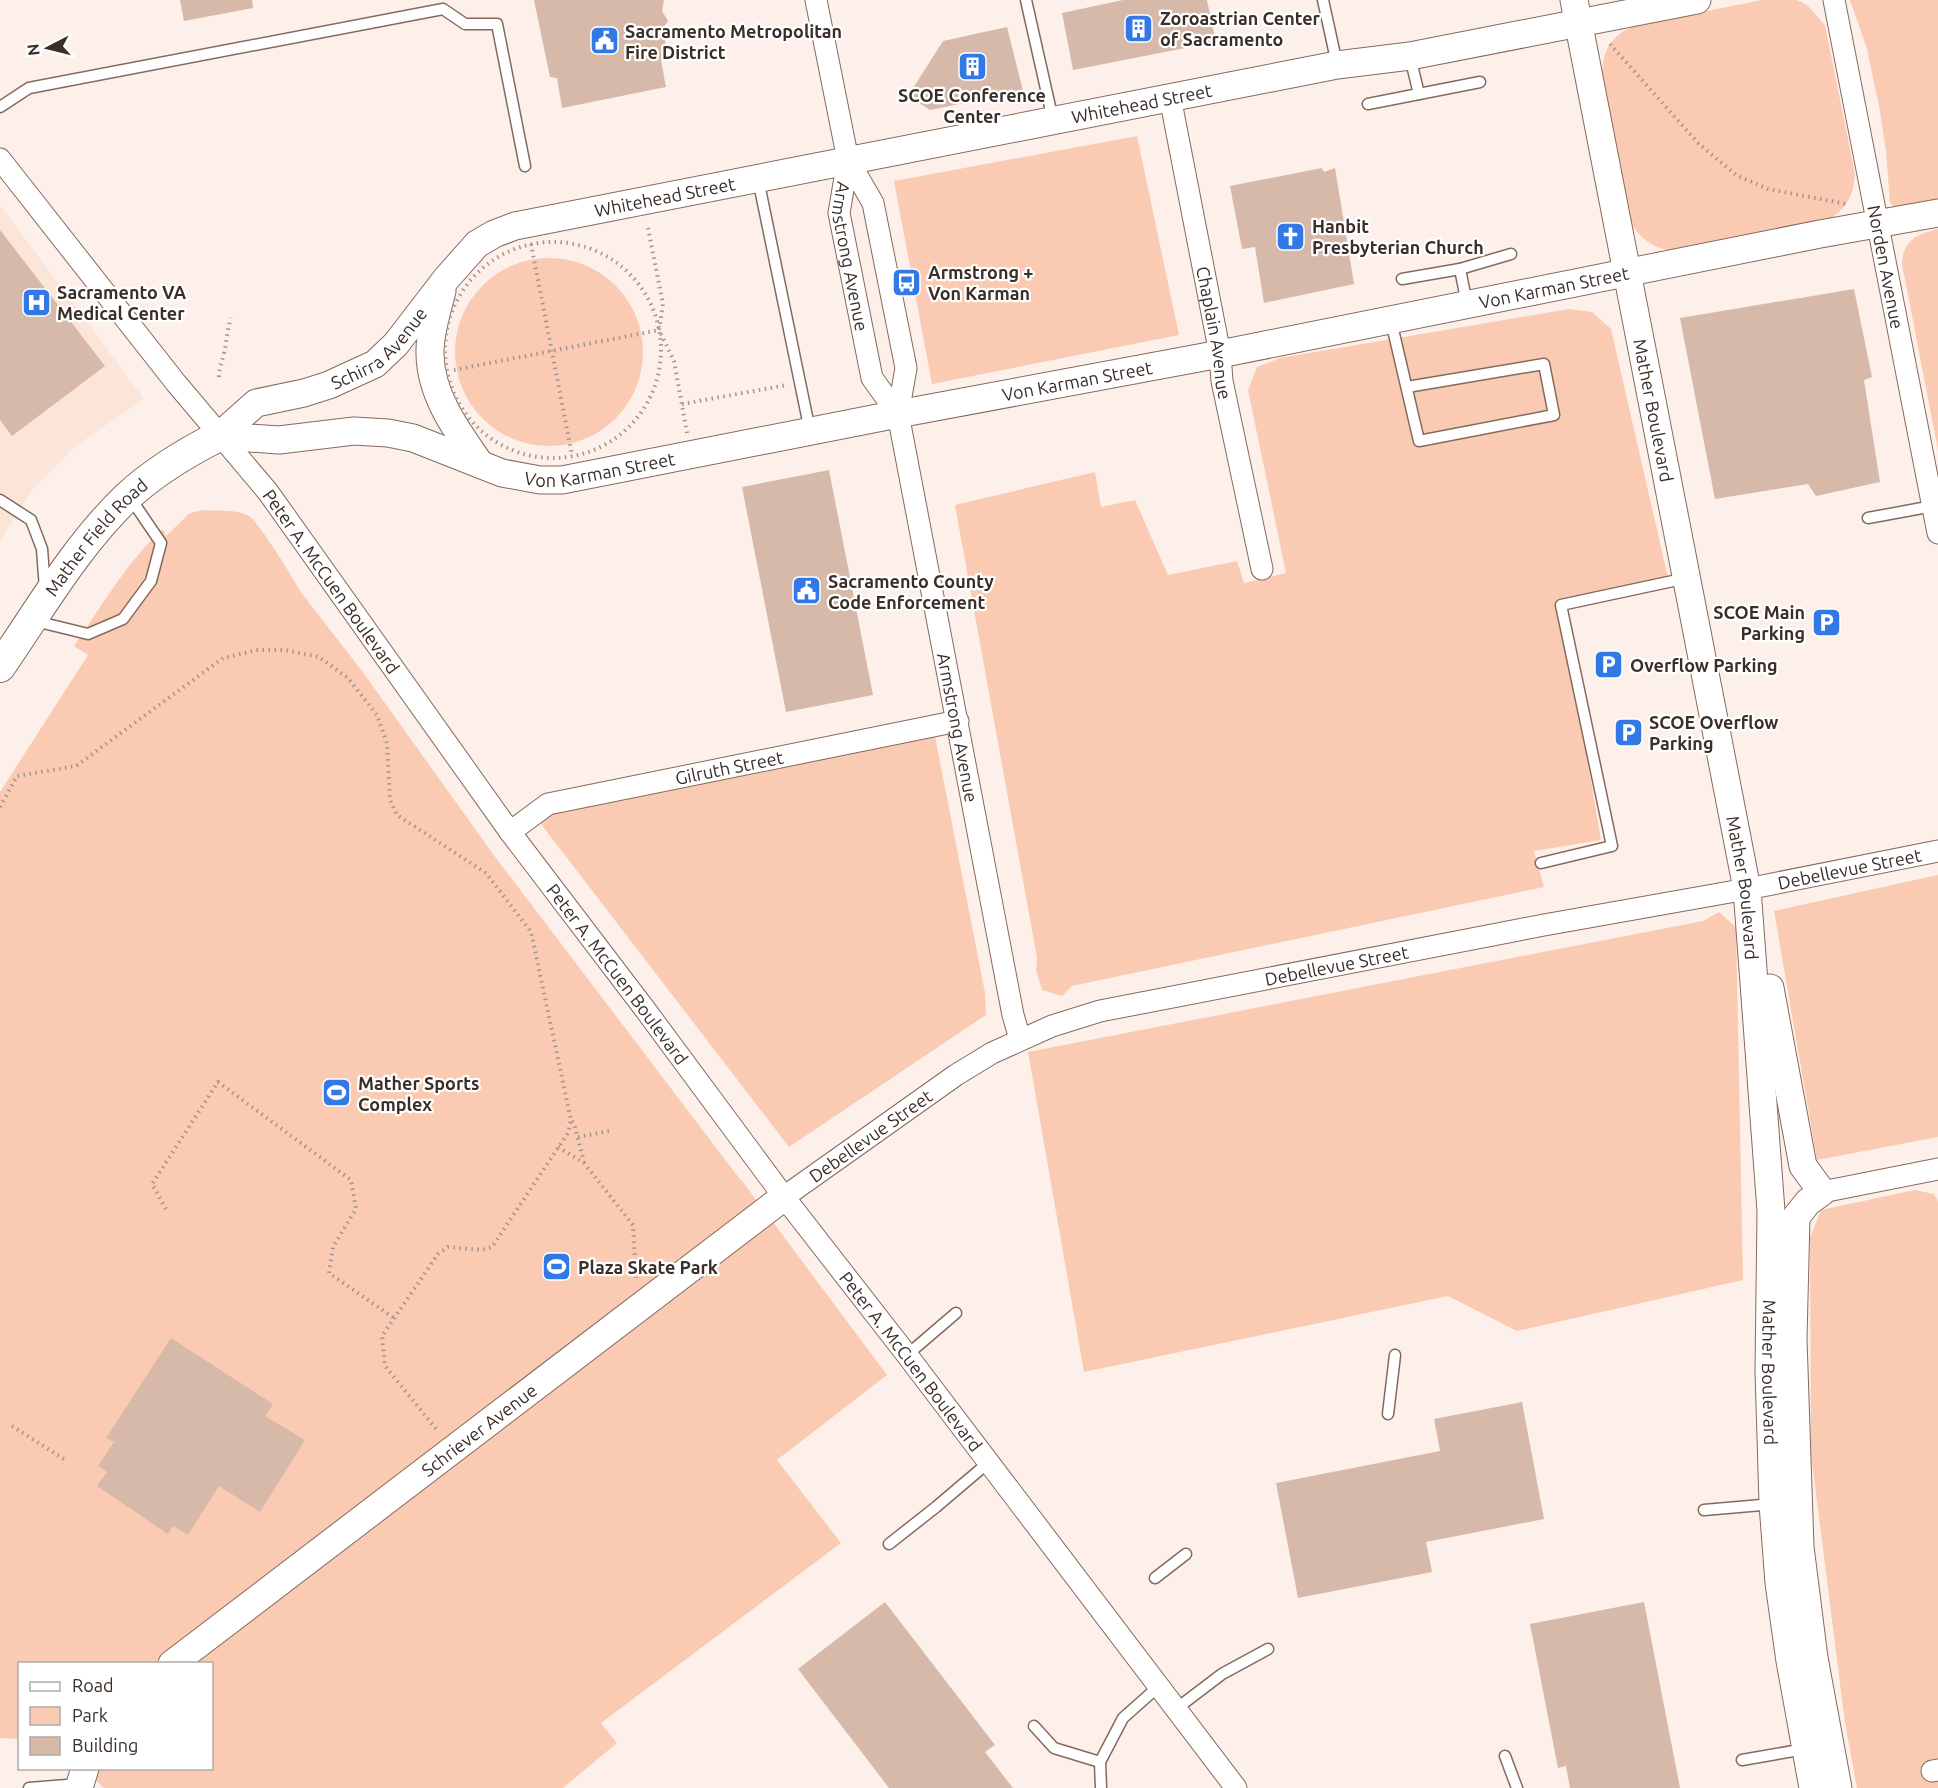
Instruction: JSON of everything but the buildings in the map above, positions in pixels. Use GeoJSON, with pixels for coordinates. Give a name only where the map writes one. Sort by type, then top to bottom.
{"type":"FeatureCollection","features":[{"type":"Feature","properties":{"kind":"main road","name":"Mather Field Road"},"geometry":{"type":"LineString","coordinates":[[0,667],[81,548],[129,495],[157,472],[219,436]]}},
{"type":"Feature","properties":{"kind":"street","name":"Armstrong Avenue"},"geometry":{"type":"LineString","coordinates":[[816,0],[848,160],[873,203],[906,368],[898,414],[1012,1015],[1020,1039]]}},
{"type":"Feature","properties":{"kind":"street","name":"Whitehead Street"},"geometry":{"type":"LineString","coordinates":[[523,234],[758,178],[1337,65],[1410,56],[1577,11],[1697,0]]}},
{"type":"Feature","properties":{"kind":"street","name":"Norden Avenue"},"geometry":{"type":"LineString","coordinates":[[1834,0],[1938,533]]}},
{"type":"Feature","properties":{"kind":"street","name":"Mather Boulevard"},"geometry":{"type":"LineString","coordinates":[[1577,11],[1747,889],[1771,1211],[1769,1371],[1773,1504],[1782,1605],[1813,1788]]}},
{"type":"Feature","properties":{"kind":"street","name":"Chaplain Avenue"},"geometry":{"type":"LineString","coordinates":[[1170,97],[1220,354],[1222,381],[1262,569]]}},
{"type":"Feature","properties":{"kind":"street","name":"Peter A. McCuen Boulevard"},"geometry":{"type":"LineString","coordinates":[[0,159],[219,436],[268,492],[510,832],[784,1197],[908,1355],[1236,1788]]}},
{"type":"Feature","properties":{"kind":"street","name":"Armstrong Avenue"},"geometry":{"type":"LineString","coordinates":[[848,160],[839,213],[841,224],[872,378],[898,414]]}},
{"type":"Feature","properties":{"kind":"street","name":"Von Karman Street"},"geometry":{"type":"LineString","coordinates":[[219,436],[279,440],[354,431],[388,433],[413,438],[481,465],[524,478],[562,480],[1391,321],[1820,234],[1938,213]]}},
{"type":"Feature","properties":{"kind":"street","name":"Schirra Avenue"},"geometry":{"type":"LineString","coordinates":[[219,436],[256,403],[329,385],[375,364],[410,328],[446,279],[477,244],[494,234],[523,234]]}},
{"type":"Feature","properties":{"kind":"street"},"geometry":{"type":"LineString","coordinates":[[446,279],[430,354],[433,377],[442,404],[481,465]]}},
{"type":"Feature","properties":{"kind":"street","name":"Gilruth Street"},"geometry":{"type":"LineString","coordinates":[[510,832],[548,804],[958,721]]}},
{"type":"Feature","properties":{"kind":"street","name":"Debellevue Street"},"geometry":{"type":"LineString","coordinates":[[784,1197],[956,1075],[1020,1039],[1100,1011],[1938,851]]}},
{"type":"Feature","properties":{"kind":"street"},"geometry":{"type":"LineString","coordinates":[[1747,889],[1770,986],[1803,1167],[1822,1192],[1938,1169]]}},
{"type":"Feature","properties":{"kind":"street","name":"Mather Boulevard"},"geometry":{"type":"LineString","coordinates":[[1822,1192],[1808,1202],[1796,1217],[1792,1339],[1794,1433],[1800,1547],[1814,1658],[1838,1788]]}},
{"type":"Feature","properties":{"kind":"street","name":"Schriever Avenue"},"geometry":{"type":"LineString","coordinates":[[175,1662],[784,1197]]}},
{"type":"Feature","properties":{"kind":"lane"},"geometry":{"type":"LineString","coordinates":[[1026,0],[1054,120]]}},
{"type":"Feature","properties":{"kind":"lane"},"geometry":{"type":"LineString","coordinates":[[1323,0],[1337,65]]}},
{"type":"Feature","properties":{"kind":"lane"},"geometry":{"type":"LineString","coordinates":[[0,107],[29,88],[444,9],[465,24],[496,24],[525,166]]}},
{"type":"Feature","properties":{"kind":"lane"},"geometry":{"type":"LineString","coordinates":[[1410,56],[1419,94]]}},
{"type":"Feature","properties":{"kind":"lane"},"geometry":{"type":"LineString","coordinates":[[1368,104],[1480,82]]}},
{"type":"Feature","properties":{"kind":"lane"},"geometry":{"type":"LineString","coordinates":[[758,178],[810,431]]}},
{"type":"Feature","properties":{"kind":"lane"},"geometry":{"type":"LineString","coordinates":[[1402,279],[1460,268],[1510,254]]}},
{"type":"Feature","properties":{"kind":"lane"},"geometry":{"type":"LineString","coordinates":[[1460,268],[1468,304]]}},
{"type":"Feature","properties":{"kind":"lane"},"geometry":{"type":"LineString","coordinates":[[1391,321],[1419,441],[1554,415],[1544,364],[1407,387]]}},
{"type":"Feature","properties":{"kind":"lane"},"geometry":{"type":"LineString","coordinates":[[0,500],[31,520],[42,549],[39,610],[88,634],[123,619],[151,581],[161,543],[129,495]]}},
{"type":"Feature","properties":{"kind":"lane"},"geometry":{"type":"LineString","coordinates":[[1868,518],[1933,506]]}},
{"type":"Feature","properties":{"kind":"lane"},"geometry":{"type":"LineString","coordinates":[[1541,863],[1612,846],[1561,605],[1688,578]]}},
{"type":"Feature","properties":{"kind":"lane"},"geometry":{"type":"LineString","coordinates":[[908,1355],[956,1313]]}},
{"type":"Feature","properties":{"kind":"lane"},"geometry":{"type":"LineString","coordinates":[[1388,1414],[1395,1355]]}},
{"type":"Feature","properties":{"kind":"lane"},"geometry":{"type":"LineString","coordinates":[[889,1544],[936,1508],[989,1462]]}},
{"type":"Feature","properties":{"kind":"lane"},"geometry":{"type":"LineString","coordinates":[[1704,1509],[1773,1504]]}},
{"type":"Feature","properties":{"kind":"lane"},"geometry":{"type":"LineString","coordinates":[[1155,1578],[1186,1554]]}},
{"type":"Feature","properties":{"kind":"lane"},"geometry":{"type":"LineString","coordinates":[[1176,1709],[1222,1674],[1268,1649]]}},
{"type":"Feature","properties":{"kind":"lane"},"geometry":{"type":"LineString","coordinates":[[1101,1788],[1100,1762],[1123,1718],[1159,1686]]}},
{"type":"Feature","properties":{"kind":"lane"},"geometry":{"type":"LineString","coordinates":[[1034,1726],[1054,1748],[1100,1762]]}},
{"type":"Feature","properties":{"kind":"lane"},"geometry":{"type":"LineString","coordinates":[[1742,1760],[1806,1749]]}},
{"type":"Feature","properties":{"kind":"lane"},"geometry":{"type":"LineString","coordinates":[[1505,1756],[1517,1788]]}},
{"type":"Feature","properties":{"kind":"lane"},"geometry":{"type":"LineString","coordinates":[[29,1788],[82,1780]]}},
{"type":"Feature","properties":{"kind":"path"},"geometry":{"type":"LineString","coordinates":[[1610,44],[1698,143],[1736,175],[1768,189],[1847,205]]}},
{"type":"Feature","properties":{"kind":"path"},"geometry":{"type":"LineString","coordinates":[[523,234],[507,252],[482,266],[465,287],[445,345],[448,371],[459,404],[470,423],[494,442],[519,453],[572,456],[601,447],[628,432],[655,379],[663,304],[648,228]]}},
{"type":"Feature","properties":{"kind":"path"},"geometry":{"type":"LineString","coordinates":[[523,234],[547,240],[580,242],[620,266],[646,296],[674,361],[688,436]]}},
{"type":"Feature","properties":{"kind":"path"},"geometry":{"type":"LineString","coordinates":[[523,234],[552,351],[572,456]]}},
{"type":"Feature","properties":{"kind":"path"},"geometry":{"type":"LineString","coordinates":[[219,377],[219,368],[225,352],[226,332],[231,318]]}},
{"type":"Feature","properties":{"kind":"path"},"geometry":{"type":"LineString","coordinates":[[448,371],[659,330]]}},
{"type":"Feature","properties":{"kind":"path"},"geometry":{"type":"LineString","coordinates":[[682,404],[800,382]]}},
{"type":"Feature","properties":{"kind":"path"},"geometry":{"type":"LineString","coordinates":[[0,807],[17,776],[76,766],[223,658],[258,650],[276,650],[319,657],[348,678],[377,715],[387,743],[390,800],[397,815],[486,873],[531,932],[571,1120],[584,1163]]}},
{"type":"Feature","properties":{"kind":"path"},"geometry":{"type":"LineString","coordinates":[[166,1209],[152,1184],[218,1082],[351,1180],[356,1209],[333,1247],[329,1273],[394,1318]]}},
{"type":"Feature","properties":{"kind":"path"},"geometry":{"type":"LineString","coordinates":[[436,1430],[385,1366],[382,1336],[438,1254],[448,1247],[482,1250],[492,1247],[568,1133],[571,1120]]}},
{"type":"Feature","properties":{"kind":"path"},"geometry":{"type":"LineString","coordinates":[[578,1137],[609,1131]]}},
{"type":"Feature","properties":{"kind":"path"},"geometry":{"type":"LineString","coordinates":[[558,1147],[584,1163],[633,1225],[636,1278]]}},
{"type":"Feature","properties":{"kind":"path"},"geometry":{"type":"LineString","coordinates":[[12,1426],[67,1461]]}},
{"type":"Feature","properties":{"kind":"shaded area","name":"Sacramento VA Medical Center"},"geometry":{"type":"Polygon","coordinates":[[[0,205],[144,399],[74,447],[33,489],[0,541],[0,205]]]}},
{"type":"Feature","properties":{"kind":"green space"},"geometry":{"type":"Polygon","coordinates":[[[1762,0],[1797,0],[1807,5],[1825,25],[1855,174],[1851,195],[1840,211],[1828,220],[1675,251],[1660,248],[1642,237],[1628,218],[1602,82],[1605,54],[1613,40],[1627,29],[1637,25],[1762,0]]]}},
{"type":"Feature","properties":{"kind":"green space"},"geometry":{"type":"Polygon","coordinates":[[[1850,0],[1938,0],[1938,201],[1896,208],[1890,203],[1880,111],[1867,49],[1850,0]]]}},
{"type":"Feature","properties":{"kind":"green space"},"geometry":{"type":"Polygon","coordinates":[[[1137,136],[1179,335],[932,384],[894,181],[1137,136]]]}},
{"type":"Feature","properties":{"kind":"green space"},"geometry":{"type":"Polygon","coordinates":[[[1938,229],[1938,450],[1902,264],[1905,249],[1912,239],[1938,229]]]}},
{"type":"Feature","properties":{"kind":"green space"},"geometry":{"type":"Polygon","coordinates":[[[549,258],[585,265],[601,274],[615,286],[627,300],[636,316],[643,352],[636,388],[627,404],[615,418],[601,430],[585,439],[549,446],[513,439],[497,430],[483,418],[471,404],[462,388],[455,352],[462,316],[471,300],[483,286],[497,274],[513,265],[549,258]]]}},
{"type":"Feature","properties":{"kind":"green space"},"geometry":{"type":"Polygon","coordinates":[[[1569,309],[1592,312],[1611,329],[1669,582],[1561,605],[1601,840],[1534,851],[1544,887],[1072,986],[1062,996],[1042,990],[1036,970],[1037,958],[955,505],[1095,472],[1101,507],[1135,500],[1168,575],[1237,561],[1244,583],[1286,573],[1248,390],[1257,367],[1280,358],[1569,309]]]}},
{"type":"Feature","properties":{"kind":"green space","name":"Mather Sports Complex"},"geometry":{"type":"Polygon","coordinates":[[[203,510],[232,511],[249,516],[254,520],[300,591],[362,671],[493,854],[887,1375],[777,1460],[841,1543],[601,1723],[617,1743],[563,1788],[104,1788],[84,1770],[213,1770],[213,1662],[18,1662],[18,1739],[0,1738],[0,792],[88,655],[74,646],[116,584],[138,555],[163,529],[166,536],[190,513],[203,510]]]}},
{"type":"Feature","properties":{"kind":"green space"},"geometry":{"type":"Polygon","coordinates":[[[933,726],[985,993],[986,1015],[789,1147],[534,815],[933,726]]]}},
{"type":"Feature","properties":{"kind":"green space"},"geometry":{"type":"Polygon","coordinates":[[[1938,875],[1938,1137],[1817,1160],[1774,911],[1938,875]]]}},
{"type":"Feature","properties":{"kind":"green space"},"geometry":{"type":"Polygon","coordinates":[[[1719,912],[1736,927],[1743,1280],[1517,1331],[1448,1296],[1084,1372],[1028,1052],[1703,921],[1719,912]]]}},
{"type":"Feature","properties":{"kind":"green space"},"geometry":{"type":"Polygon","coordinates":[[[1915,1190],[1934,1194],[1938,1201],[1938,1788],[1857,1788],[1845,1723],[1811,1454],[1810,1238],[1821,1210],[1915,1190]]]}},
{"type":"Feature","properties":{"kind":"place","name":"Zoroastrian Center of Sacramento"},"geometry":{"type":"Point","coordinates":[1139,28]}},
{"type":"Feature","properties":{"kind":"place","name":"Sacramento Metropolitan Fire District"},"geometry":{"type":"Point","coordinates":[604,41]}},
{"type":"Feature","properties":{"kind":"place","name":"SCOE Conference Center"},"geometry":{"type":"Point","coordinates":[972,66]}},
{"type":"Feature","properties":{"kind":"place","name":"Hanbit Presbyterian Church"},"geometry":{"type":"Point","coordinates":[1291,236]}},
{"type":"Feature","properties":{"kind":"place","name":"Armstrong + Von Karman"},"geometry":{"type":"Point","coordinates":[907,282]}},
{"type":"Feature","properties":{"kind":"place","name":"Sacramento VA Medical Center"},"geometry":{"type":"Point","coordinates":[36,302]}},
{"type":"Feature","properties":{"kind":"place","name":"Sacramento County Code Enforcement"},"geometry":{"type":"Point","coordinates":[807,591]}},
{"type":"Feature","properties":{"kind":"place","name":"SCOE Main Parking"},"geometry":{"type":"Point","coordinates":[1826,622]}},
{"type":"Feature","properties":{"kind":"place","name":"Overflow Parking"},"geometry":{"type":"Point","coordinates":[1609,665]}},
{"type":"Feature","properties":{"kind":"place","name":"SCOE Overflow Parking"},"geometry":{"type":"Point","coordinates":[1628,732]}},
{"type":"Feature","properties":{"kind":"place","name":"Mather Sports Complex"},"geometry":{"type":"Point","coordinates":[337,1093]}},
{"type":"Feature","properties":{"kind":"place","name":"Plaza Skate Park"},"geometry":{"type":"Point","coordinates":[557,1267]}}]}
